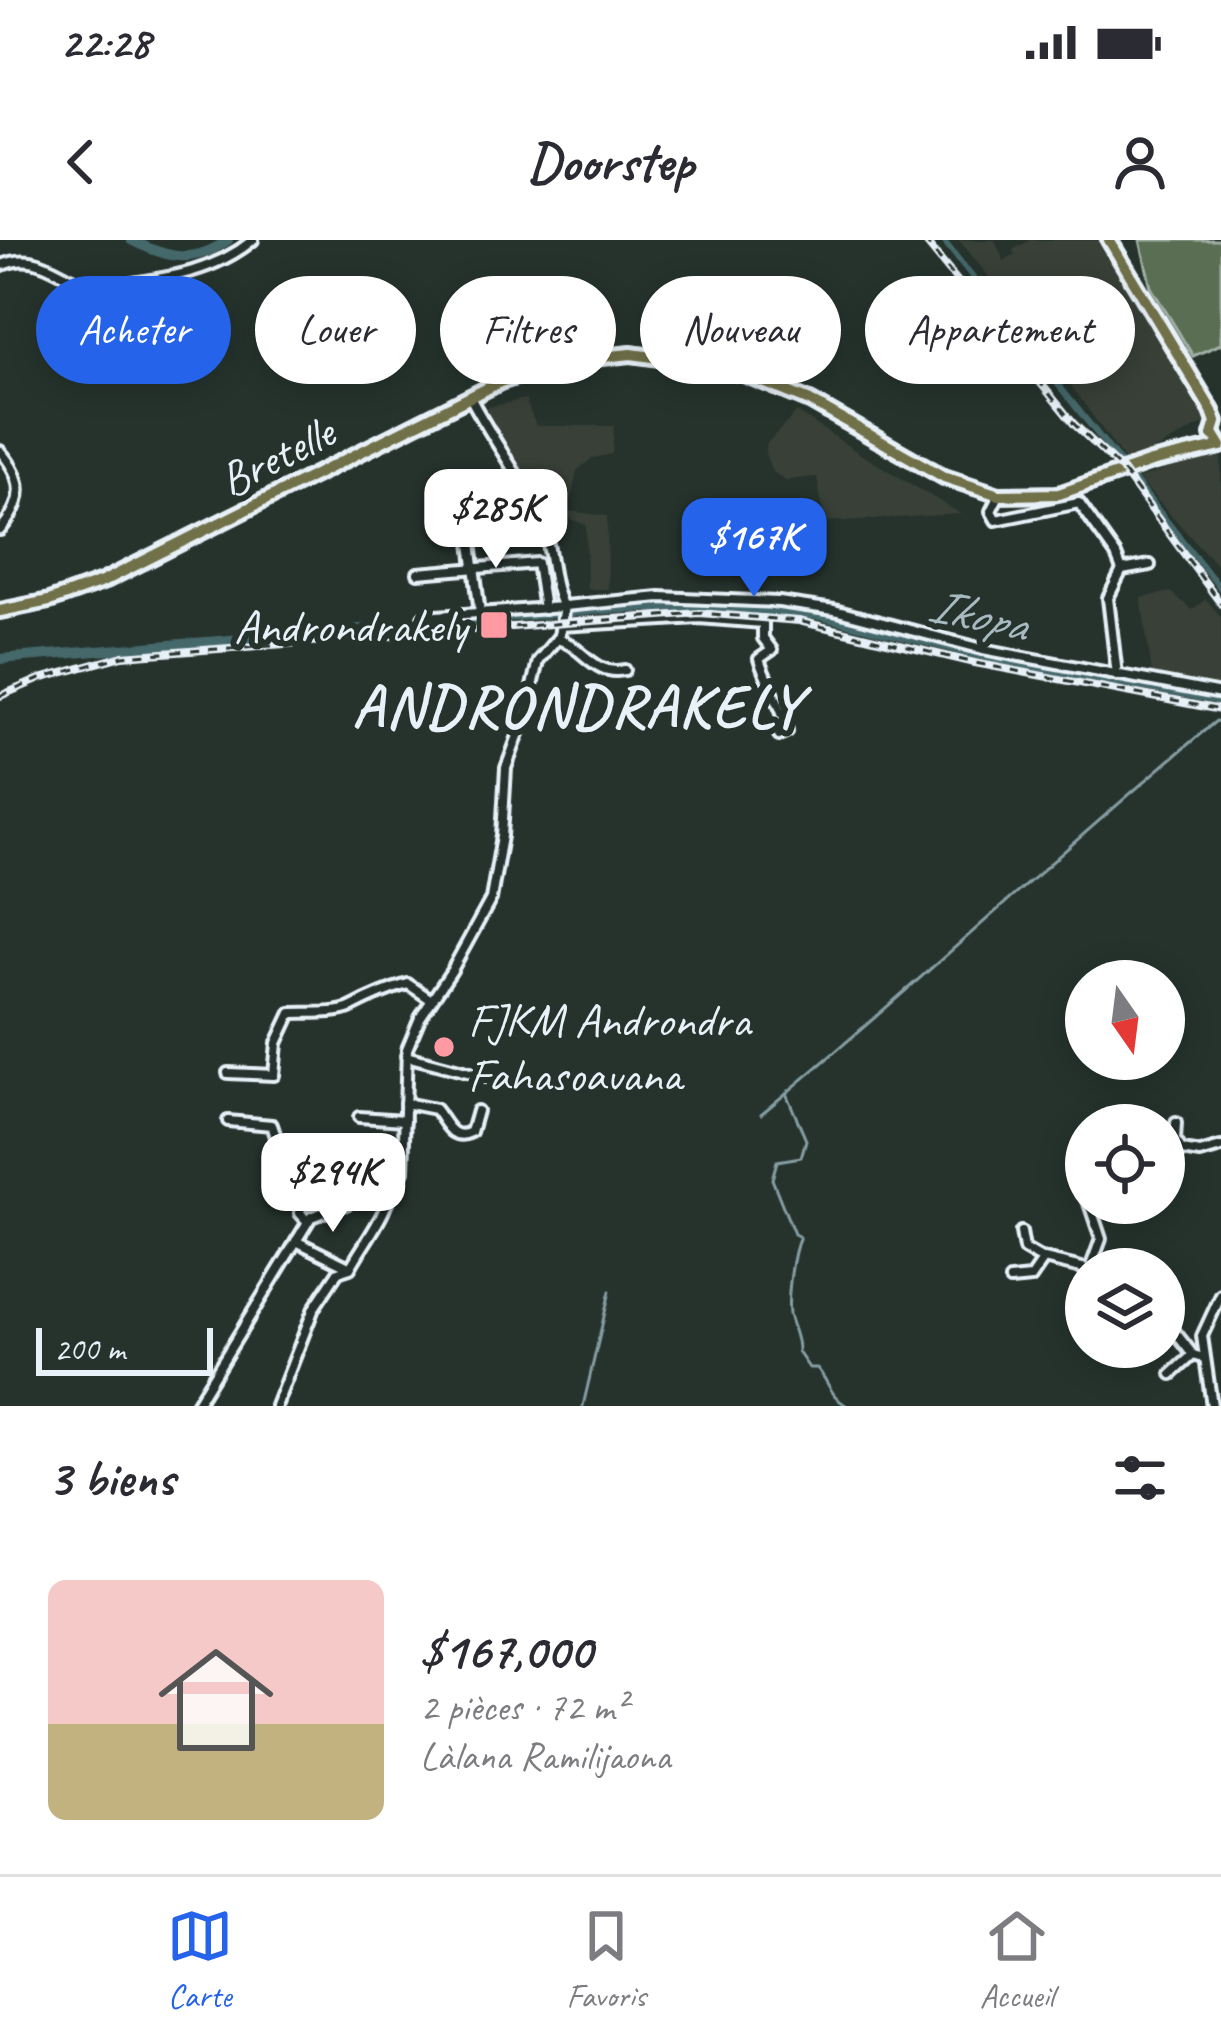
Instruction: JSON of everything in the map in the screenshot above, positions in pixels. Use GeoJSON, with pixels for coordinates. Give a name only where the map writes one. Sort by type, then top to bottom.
{"type":"FeatureCollection","features":[{"type":"Feature","properties":{"kind":"main road"},"geometry":{"type":"LineString","coordinates":[[1112,240],[1221,412]]}},
{"type":"Feature","properties":{"kind":"main road"},"geometry":{"type":"LineString","coordinates":[[1112,240],[1212,411],[1221,446]]}},
{"type":"Feature","properties":{"kind":"main road","name":"Bretelle"},"geometry":{"type":"LineString","coordinates":[[0,611],[49,601],[102,581],[470,397],[518,375],[566,362],[631,355],[744,374],[851,423],[944,477],[999,495],[1059,494],[1135,467],[1221,446]]}},
{"type":"Feature","properties":{"kind":"main road"},"geometry":{"type":"LineString","coordinates":[[1194,451],[1216,429]]}},
{"type":"Feature","properties":{"kind":"street"},"geometry":{"type":"LineString","coordinates":[[0,266],[32,259],[99,288],[199,271],[253,240]]}},
{"type":"Feature","properties":{"kind":"street"},"geometry":{"type":"LineString","coordinates":[[194,1406],[307,1221],[400,1174],[405,1166],[406,1056],[430,999],[452,970],[491,898],[502,836],[506,768],[538,662],[556,639],[561,616],[549,543],[536,509],[470,397]]}},
{"type":"Feature","properties":{"kind":"street"},"geometry":{"type":"LineString","coordinates":[[0,451],[17,472],[21,489],[16,509],[0,530]]}},
{"type":"Feature","properties":{"kind":"street"},"geometry":{"type":"LineString","coordinates":[[999,495],[991,511],[996,520],[1078,503],[1122,570]]}},
{"type":"Feature","properties":{"kind":"street"},"geometry":{"type":"LineString","coordinates":[[470,535],[480,614]]}},
{"type":"Feature","properties":{"kind":"street"},"geometry":{"type":"LineString","coordinates":[[418,573],[537,563],[544,609]]}},
{"type":"Feature","properties":{"kind":"street"},"geometry":{"type":"LineString","coordinates":[[1117,674],[1108,598],[1113,581],[1122,570],[1150,565]]}},
{"type":"Feature","properties":{"kind":"street"},"geometry":{"type":"LineString","coordinates":[[561,616],[660,598],[767,600],[834,610],[983,649],[1221,694]]}},
{"type":"Feature","properties":{"kind":"street"},"geometry":{"type":"LineString","coordinates":[[423,617],[544,609],[561,616],[764,622],[763,638],[772,651],[759,662],[786,721],[787,731],[779,735]]}},
{"type":"Feature","properties":{"kind":"street"},"geometry":{"type":"LineString","coordinates":[[556,639],[568,642],[595,666],[625,670]]}},
{"type":"Feature","properties":{"kind":"street"},"geometry":{"type":"LineString","coordinates":[[228,1073],[274,1075],[277,1042],[291,1013],[337,1011],[408,984],[430,999]]}},
{"type":"Feature","properties":{"kind":"street"},"geometry":{"type":"LineString","coordinates":[[406,1056],[501,1081]]}},
{"type":"Feature","properties":{"kind":"street"},"geometry":{"type":"LineString","coordinates":[[405,1103],[435,1109],[450,1131],[460,1134],[471,1132],[477,1111]]}},
{"type":"Feature","properties":{"kind":"street"},"geometry":{"type":"LineString","coordinates":[[359,1117],[405,1120]]}},
{"type":"Feature","properties":{"kind":"street"},"geometry":{"type":"LineString","coordinates":[[228,1121],[272,1125],[287,1171],[304,1185],[300,1214],[307,1221]]}},
{"type":"Feature","properties":{"kind":"street"},"geometry":{"type":"LineString","coordinates":[[1185,1150],[1200,1153],[1221,1147]]}},
{"type":"Feature","properties":{"kind":"street"},"geometry":{"type":"LineString","coordinates":[[275,1406],[314,1308],[338,1272],[350,1268],[378,1219],[393,1186],[392,1177]]}},
{"type":"Feature","properties":{"kind":"street"},"geometry":{"type":"LineString","coordinates":[[1021,1232],[1024,1249],[1043,1260],[1065,1264]]}},
{"type":"Feature","properties":{"kind":"street"},"geometry":{"type":"LineString","coordinates":[[296,1240],[350,1268]]}},
{"type":"Feature","properties":{"kind":"street"},"geometry":{"type":"LineString","coordinates":[[1010,1280],[1030,1279],[1043,1260]]}},
{"type":"Feature","properties":{"kind":"street"},"geometry":{"type":"LineString","coordinates":[[1172,1374],[1198,1356],[1204,1327],[1221,1295]]}},
{"type":"Feature","properties":{"kind":"street"},"geometry":{"type":"LineString","coordinates":[[1185,1341],[1198,1356],[1213,1406]]}},
{"type":"Feature","properties":{"kind":"shaded area"},"geometry":{"type":"Polygon","coordinates":[[[959,240],[995,240],[1004,261],[1030,240],[1104,240],[1125,276],[988,276],[959,240]]]}},
{"type":"Feature","properties":{"kind":"shaded area"},"geometry":{"type":"Polygon","coordinates":[[[1135,293],[1210,420],[1128,465],[1070,384],[1135,384],[1135,293]]]}},
{"type":"Feature","properties":{"kind":"shaded area"},"geometry":{"type":"Polygon","coordinates":[[[525,399],[536,426],[614,426],[612,454],[592,458],[577,471],[571,500],[537,504],[484,408],[525,399]]]}},
{"type":"Feature","properties":{"kind":"shaded area"},"geometry":{"type":"Polygon","coordinates":[[[797,412],[961,514],[825,522],[817,477],[786,480],[772,472],[765,453],[767,443],[797,412]]]}},
{"type":"Feature","properties":{"kind":"shaded area"},"geometry":{"type":"Polygon","coordinates":[[[1221,455],[1221,570],[1138,479],[1221,455]]]}},
{"type":"Feature","properties":{"kind":"shaded area"},"geometry":{"type":"Polygon","coordinates":[[[568,511],[607,516],[608,589],[587,589],[586,525],[568,518],[568,511]]]}},
{"type":"Feature","properties":{"kind":"shaded area"},"geometry":{"type":"Polygon","coordinates":[[[1171,592],[1192,610],[1206,599],[1221,617],[1221,688],[1152,673],[1141,598],[1171,592]]]}},
{"type":"Feature","properties":{"kind":"green space"},"geometry":{"type":"Polygon","coordinates":[[[1140,240],[1221,240],[1221,344],[1193,356],[1151,287],[1140,240]]]}},
{"type":"Feature","properties":{"kind":"waterway","name":"Ikopa"},"geometry":{"type":"LineString","coordinates":[[131,240],[180,256],[203,253],[228,240]]}},
{"type":"Feature","properties":{"kind":"waterway"},"geometry":{"type":"LineString","coordinates":[[943,240],[1221,589]]}},
{"type":"Feature","properties":{"kind":"waterway","name":"Ikopa"},"geometry":{"type":"LineString","coordinates":[[0,659],[602,609],[712,605],[819,615],[999,659],[1221,700]]}},
{"type":"Feature","properties":{"kind":"waterway"},"geometry":{"type":"LineString","coordinates":[[761,1114],[1158,769],[1216,721],[1221,722]]}},
{"type":"Feature","properties":{"kind":"waterway"},"geometry":{"type":"LineString","coordinates":[[786,1093],[806,1140],[801,1157],[777,1161],[772,1179],[794,1234],[800,1237],[789,1314],[798,1352],[847,1406]]}},
{"type":"Feature","properties":{"kind":"waterway"},"geometry":{"type":"LineString","coordinates":[[583,1406],[610,1291]]}},
{"type":"Feature","properties":{"kind":"railway"},"geometry":{"type":"LineString","coordinates":[[924,240],[1074,424],[1123,471],[1221,604]]}},
{"type":"Feature","properties":{"kind":"railway"},"geometry":{"type":"LineString","coordinates":[[0,696],[40,679],[123,656],[700,613],[799,621],[975,663],[1221,710]]}},
{"type":"Feature","properties":{"kind":"place","name":"Androndrakely"},"geometry":{"type":"Point","coordinates":[494,625]}},
{"type":"Feature","properties":{"kind":"place","name":"FJKM Androndra Fahasoavana"},"geometry":{"type":"Point","coordinates":[444,1047]}},
{"type":"Feature","properties":{"kind":"district","name":"ANDRONDRAKELY"},"geometry":{"type":"Point","coordinates":[578,705]}}]}
